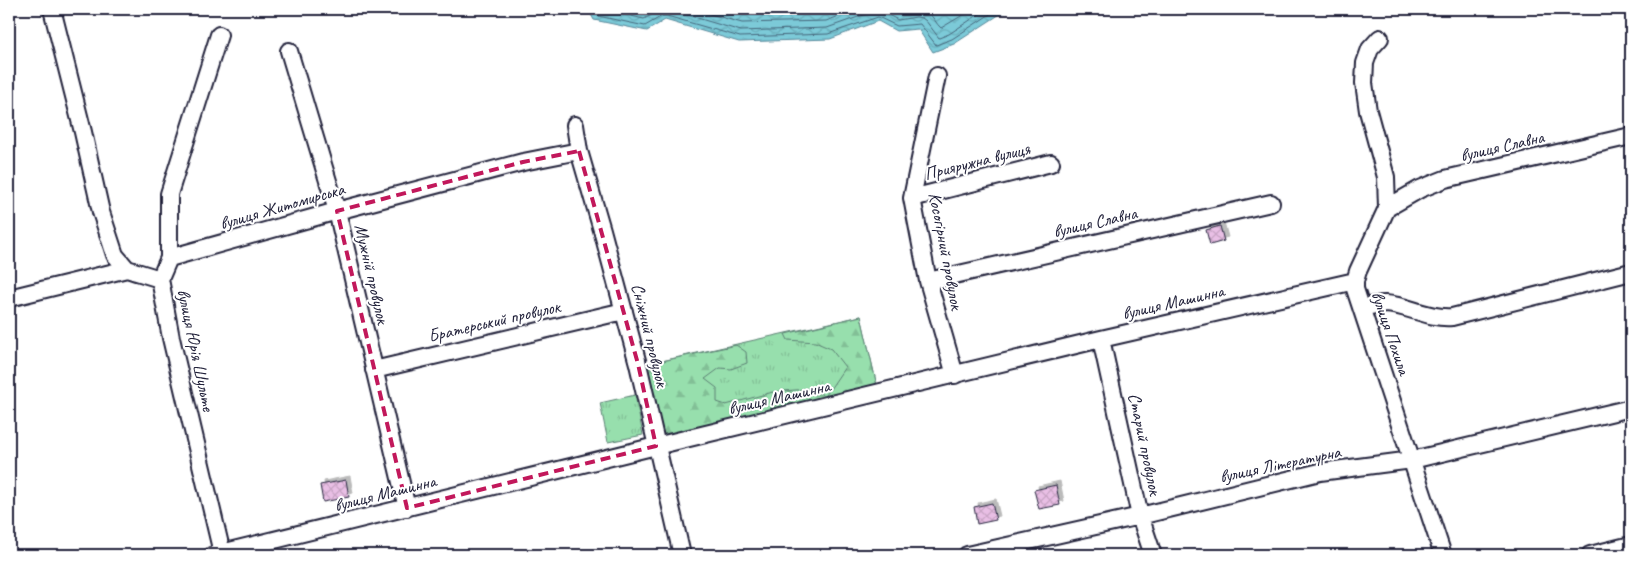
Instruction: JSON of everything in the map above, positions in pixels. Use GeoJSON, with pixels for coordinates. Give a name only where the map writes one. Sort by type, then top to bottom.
{"type":"FeatureCollection","features":[{"type":"Feature","properties":{"kind":"street"},"geometry":{"type":"LineString","coordinates":[[9,298],[127,269],[115,255],[101,212],[52,9]]}},
{"type":"Feature","properties":{"kind":"street"},"geometry":{"type":"LineString","coordinates":[[160,278],[169,258],[169,194],[219,34]]}},
{"type":"Feature","properties":{"kind":"street","name":"вулиця Похила"},"geometry":{"type":"LineString","coordinates":[[1380,38],[1370,49],[1365,63],[1364,83],[1368,111],[1386,177],[1387,208],[1358,272],[1355,290],[1443,555]]}},
{"type":"Feature","properties":{"kind":"street","name":"Мужній провулок"},"geometry":{"type":"LineString","coordinates":[[289,51],[337,210],[407,508]]}},
{"type":"Feature","properties":{"kind":"street","name":"Косогірний провулок"},"geometry":{"type":"LineString","coordinates":[[937,76],[912,198],[928,281],[955,375]]}},
{"type":"Feature","properties":{"kind":"street","name":"Сніжний провулок"},"geometry":{"type":"LineString","coordinates":[[575,125],[578,152],[602,230],[638,364],[682,555]]}},
{"type":"Feature","properties":{"kind":"street","name":"вулиця Славна"},"geometry":{"type":"LineString","coordinates":[[1387,208],[1420,189],[1445,179],[1631,136]]}},
{"type":"Feature","properties":{"kind":"street","name":"вулиця Житомирська"},"geometry":{"type":"LineString","coordinates":[[169,258],[337,210],[523,162],[578,152]]}},
{"type":"Feature","properties":{"kind":"street","name":"Прияружна вулиця"},"geometry":{"type":"LineString","coordinates":[[912,198],[1051,163]]}},
{"type":"Feature","properties":{"kind":"street","name":"вулиця Славна"},"geometry":{"type":"LineString","coordinates":[[928,281],[1271,202]]}},
{"type":"Feature","properties":{"kind":"street","name":"вулиця Юрія Шульте"},"geometry":{"type":"LineString","coordinates":[[127,269],[160,278],[172,338],[226,553]]}},
{"type":"Feature","properties":{"kind":"street"},"geometry":{"type":"LineString","coordinates":[[1362,308],[1387,304],[1431,316],[1452,317],[1631,272]]}},
{"type":"Feature","properties":{"kind":"street","name":"вулиця Машинна"},"geometry":{"type":"LineString","coordinates":[[226,553],[656,446],[1102,339],[1355,281]]}},
{"type":"Feature","properties":{"kind":"street","name":"Братерський провулок"},"geometry":{"type":"LineString","coordinates":[[374,370],[624,311]]}},
{"type":"Feature","properties":{"kind":"street","name":"Старий провулок"},"geometry":{"type":"LineString","coordinates":[[1102,339],[1140,516],[1153,555]]}},
{"type":"Feature","properties":{"kind":"street","name":"вулиця Літературна"},"geometry":{"type":"LineString","coordinates":[[967,555],[1140,516],[1320,472],[1412,460],[1631,408]]}},
{"type":"Feature","properties":{"kind":"street"},"geometry":{"type":"LineString","coordinates":[[1590,555],[1631,545]]}},
{"type":"Feature","properties":{"kind":"highlighted area"},"geometry":{"type":"Polygon","coordinates":[[[579,151],[638,364],[656,446],[407,508],[337,211],[523,162],[579,151]]]}},
{"type":"Feature","properties":{"kind":"green space"},"geometry":{"type":"Polygon","coordinates":[[[861,316],[877,386],[662,437],[644,365],[861,316]]]}},
{"type":"Feature","properties":{"kind":"green space"},"geometry":{"type":"Polygon","coordinates":[[[861,316],[877,386],[662,437],[644,365],[736,345],[746,352],[747,363],[731,369],[720,368],[705,379],[717,388],[717,402],[726,405],[773,392],[817,388],[824,398],[845,367],[831,349],[815,342],[788,340],[785,334],[861,316]]]}},
{"type":"Feature","properties":{"kind":"green space"},"geometry":{"type":"Polygon","coordinates":[[[635,395],[643,435],[608,442],[600,403],[635,395]]]}},
{"type":"Feature","properties":{"kind":"water"},"geometry":{"type":"Polygon","coordinates":[[[588,9],[1008,9],[954,44],[933,52],[918,29],[896,31],[878,21],[830,39],[739,42],[665,20],[647,31],[594,20],[588,9]]]}},
{"type":"Feature","properties":{"kind":"building"},"geometry":{"type":"Polygon","coordinates":[[[1220,226],[1224,241],[1210,245],[1206,230],[1220,226]]]}},
{"type":"Feature","properties":{"kind":"building"},"geometry":{"type":"Polygon","coordinates":[[[346,480],[349,497],[323,502],[320,485],[346,480]]]}},
{"type":"Feature","properties":{"kind":"building"},"geometry":{"type":"Polygon","coordinates":[[[1056,485],[1060,505],[1039,509],[1034,490],[1056,485]]]}},
{"type":"Feature","properties":{"kind":"building"},"geometry":{"type":"Polygon","coordinates":[[[992,503],[996,520],[977,524],[974,507],[992,503]]]}}]}
